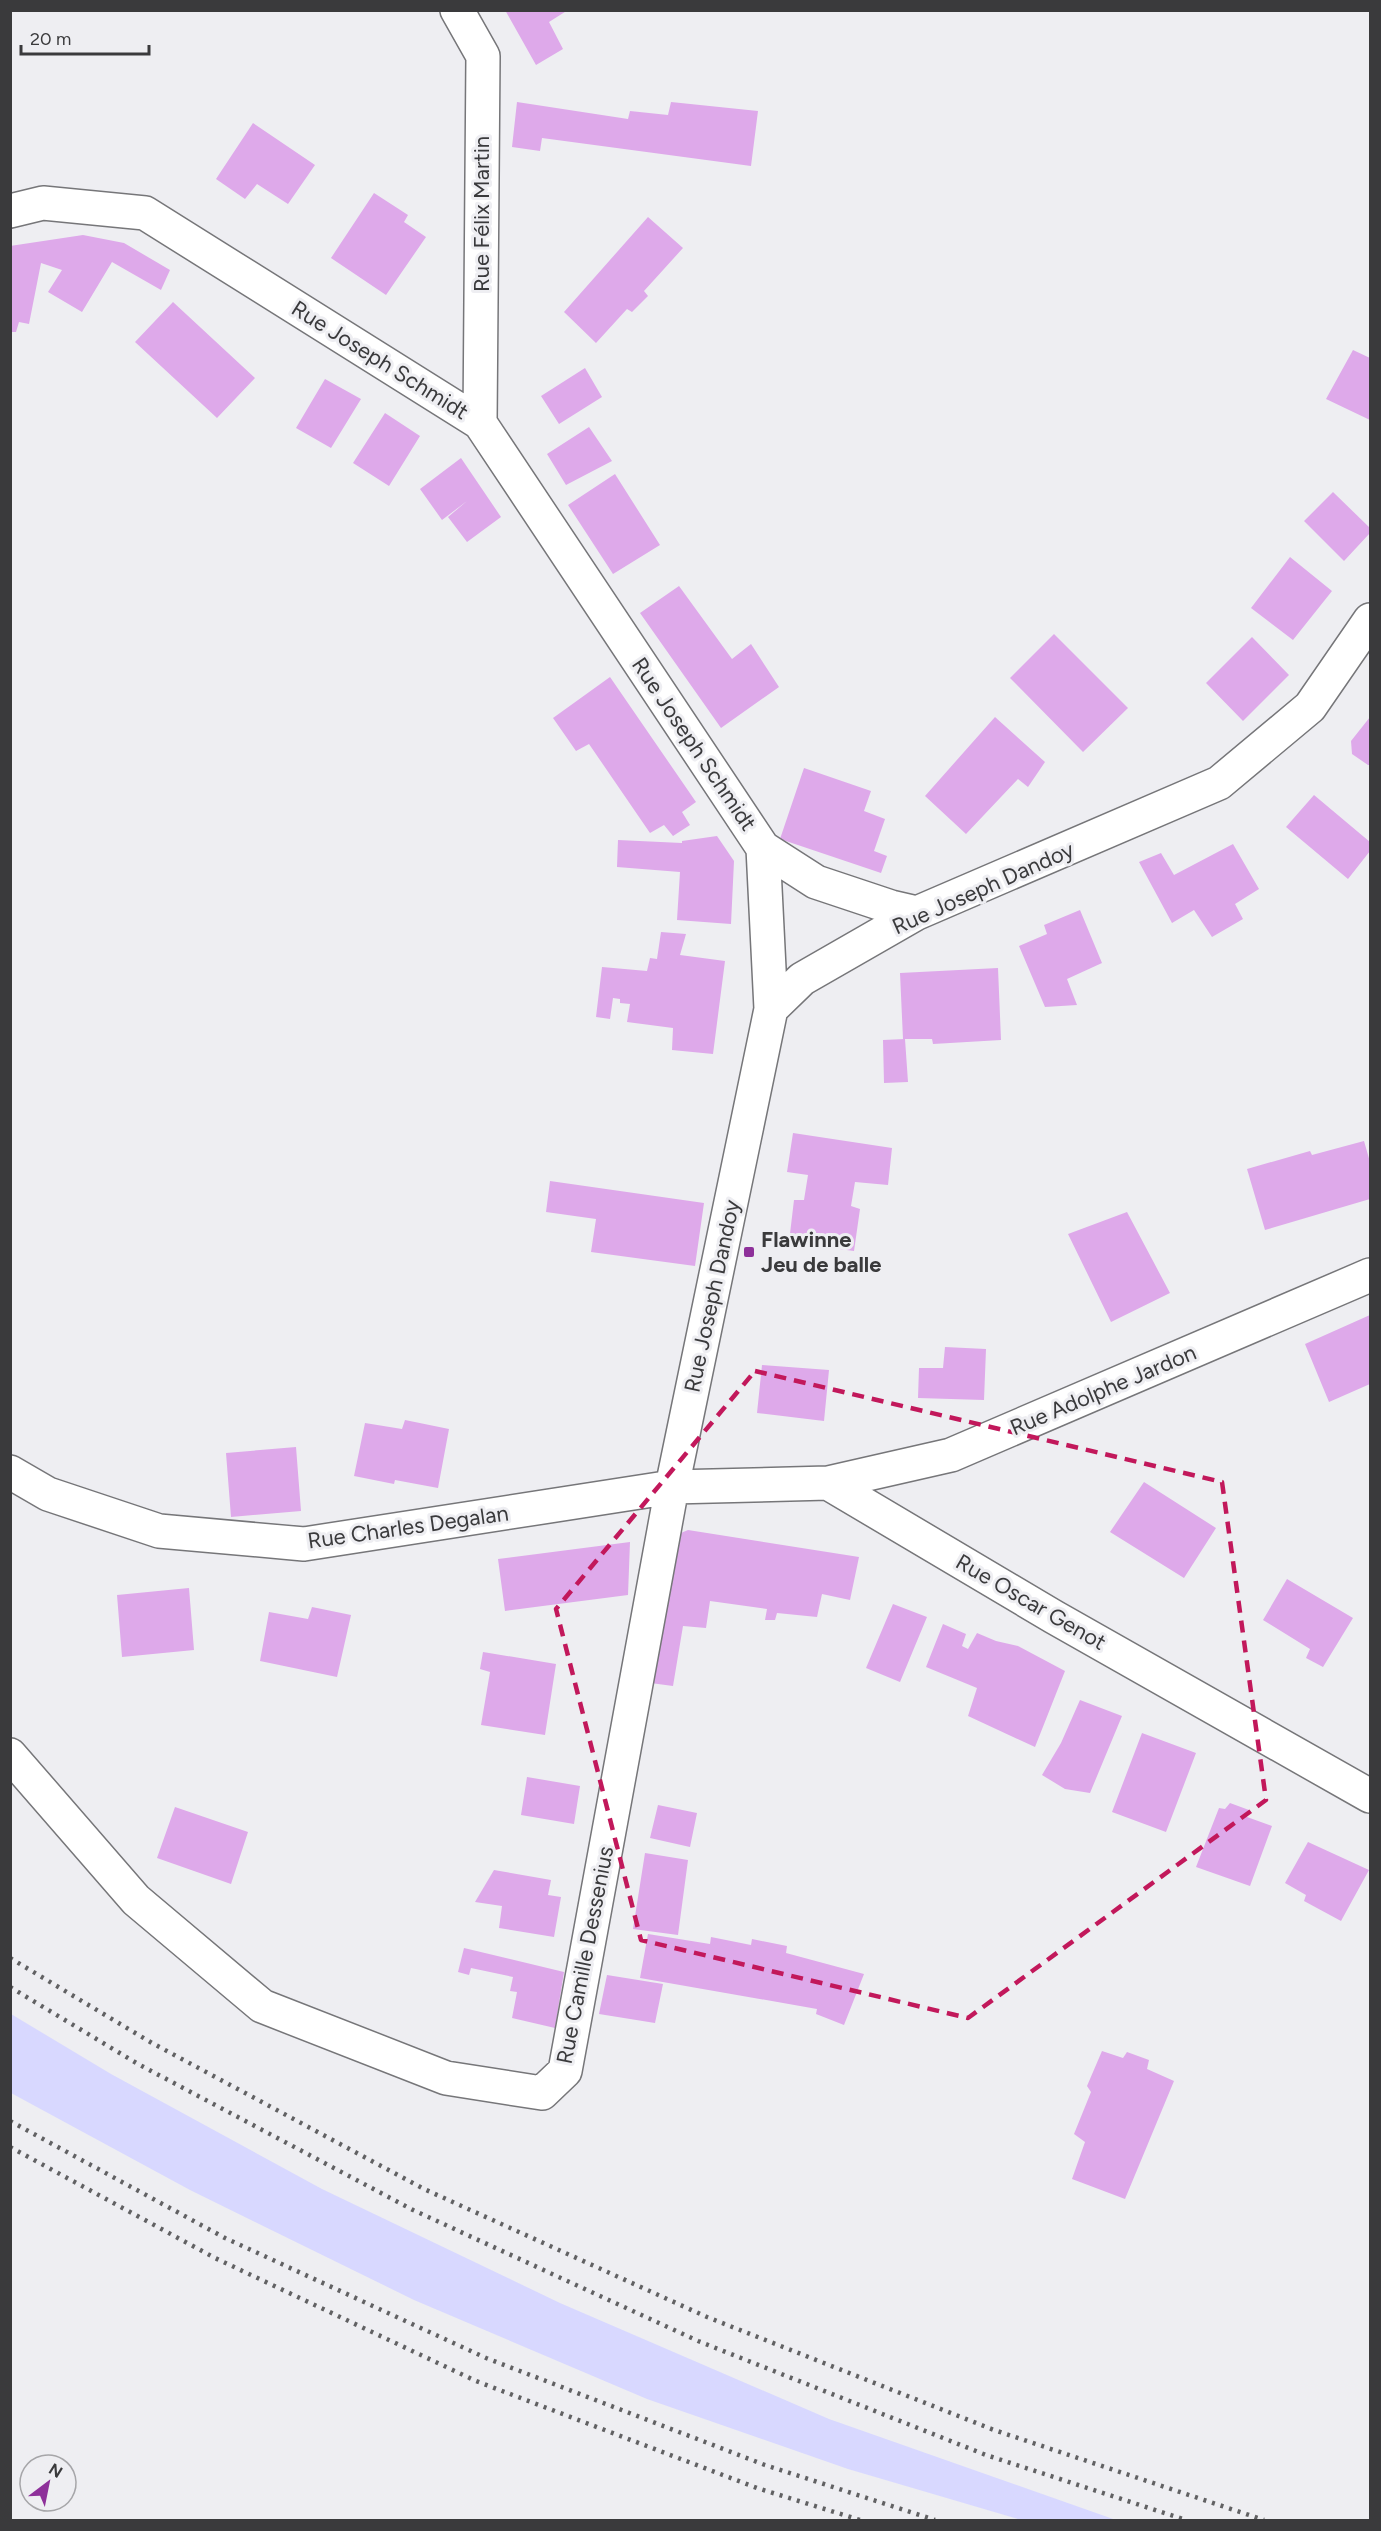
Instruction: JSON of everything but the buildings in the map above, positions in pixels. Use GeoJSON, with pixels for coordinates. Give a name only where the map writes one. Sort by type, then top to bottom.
{"type":"FeatureCollection","features":[{"type":"Feature","properties":{"kind":"street","name":"Rue Félix Martin"},"geometry":{"type":"LineString","coordinates":[[457,10],[483,56],[480,423]]}},
{"type":"Feature","properties":{"kind":"street","name":"Rue Joseph Schmidt"},"geometry":{"type":"LineString","coordinates":[[10,211],[43,204],[145,213],[480,423],[763,848]]}},
{"type":"Feature","properties":{"kind":"street","name":"Rue Joseph Dandoy"},"geometry":{"type":"LineString","coordinates":[[672,1487],[771,1009],[802,979],[917,913],[1219,783],[1310,707],[1371,620]]}},
{"type":"Feature","properties":{"kind":"street"},"geometry":{"type":"LineString","coordinates":[[763,848],[816,882],[891,907],[917,913]]}},
{"type":"Feature","properties":{"kind":"street"},"geometry":{"type":"LineString","coordinates":[[763,848],[771,1009]]}},
{"type":"Feature","properties":{"kind":"street","name":"Rue Adolphe Jardon"},"geometry":{"type":"LineString","coordinates":[[828,1483],[951,1455],[1371,1275]]}},
{"type":"Feature","properties":{"kind":"street","name":"Rue Charles Degalan"},"geometry":{"type":"LineString","coordinates":[[10,1472],[48,1494],[159,1531],[304,1544],[672,1487]]}},
{"type":"Feature","properties":{"kind":"street"},"geometry":{"type":"LineString","coordinates":[[672,1487],[828,1483]]}},
{"type":"Feature","properties":{"kind":"street","name":"Rue Oscar Genot"},"geometry":{"type":"LineString","coordinates":[[828,1483],[1054,1617],[1371,1796]]}},
{"type":"Feature","properties":{"kind":"street","name":"Rue Camille Dessenius"},"geometry":{"type":"LineString","coordinates":[[10,1755],[136,1900],[262,2006],[446,2078],[542,2093],[565,2071],[672,1487]]}},
{"type":"Feature","properties":{"kind":"highlighted area"},"geometry":{"type":"Polygon","coordinates":[[[755,1371],[1222,1482],[1266,1800],[968,2018],[641,1940],[556,1609],[755,1371]]]}},
{"type":"Feature","properties":{"kind":"shaded area"},"geometry":{"type":"Polygon","coordinates":[[[11,2014],[111,2074],[322,2189],[560,2303],[829,2419],[1116,2520],[1021,2520],[848,2469],[647,2399],[414,2300],[190,2190],[11,2093],[11,2014]]]}},
{"type":"Feature","properties":{"kind":"railway"},"geometry":{"type":"LineString","coordinates":[[10,1958],[152,2043],[424,2189],[707,2317],[994,2430],[1264,2520]]}},
{"type":"Feature","properties":{"kind":"railway"},"geometry":{"type":"LineString","coordinates":[[10,1987],[138,2064],[413,2210],[698,2341],[986,2455],[1186,2520]]}},
{"type":"Feature","properties":{"kind":"railway"},"geometry":{"type":"LineString","coordinates":[[10,2121],[225,2238],[486,2358],[765,2465],[935,2520]]}},
{"type":"Feature","properties":{"kind":"railway"},"geometry":{"type":"LineString","coordinates":[[10,2147],[215,2258],[476,2381],[757,2488],[860,2520]]}},
{"type":"Feature","properties":{"kind":"place","name":"Flawinne Jeu de balle"},"geometry":{"type":"Point","coordinates":[749,1252]}}]}
